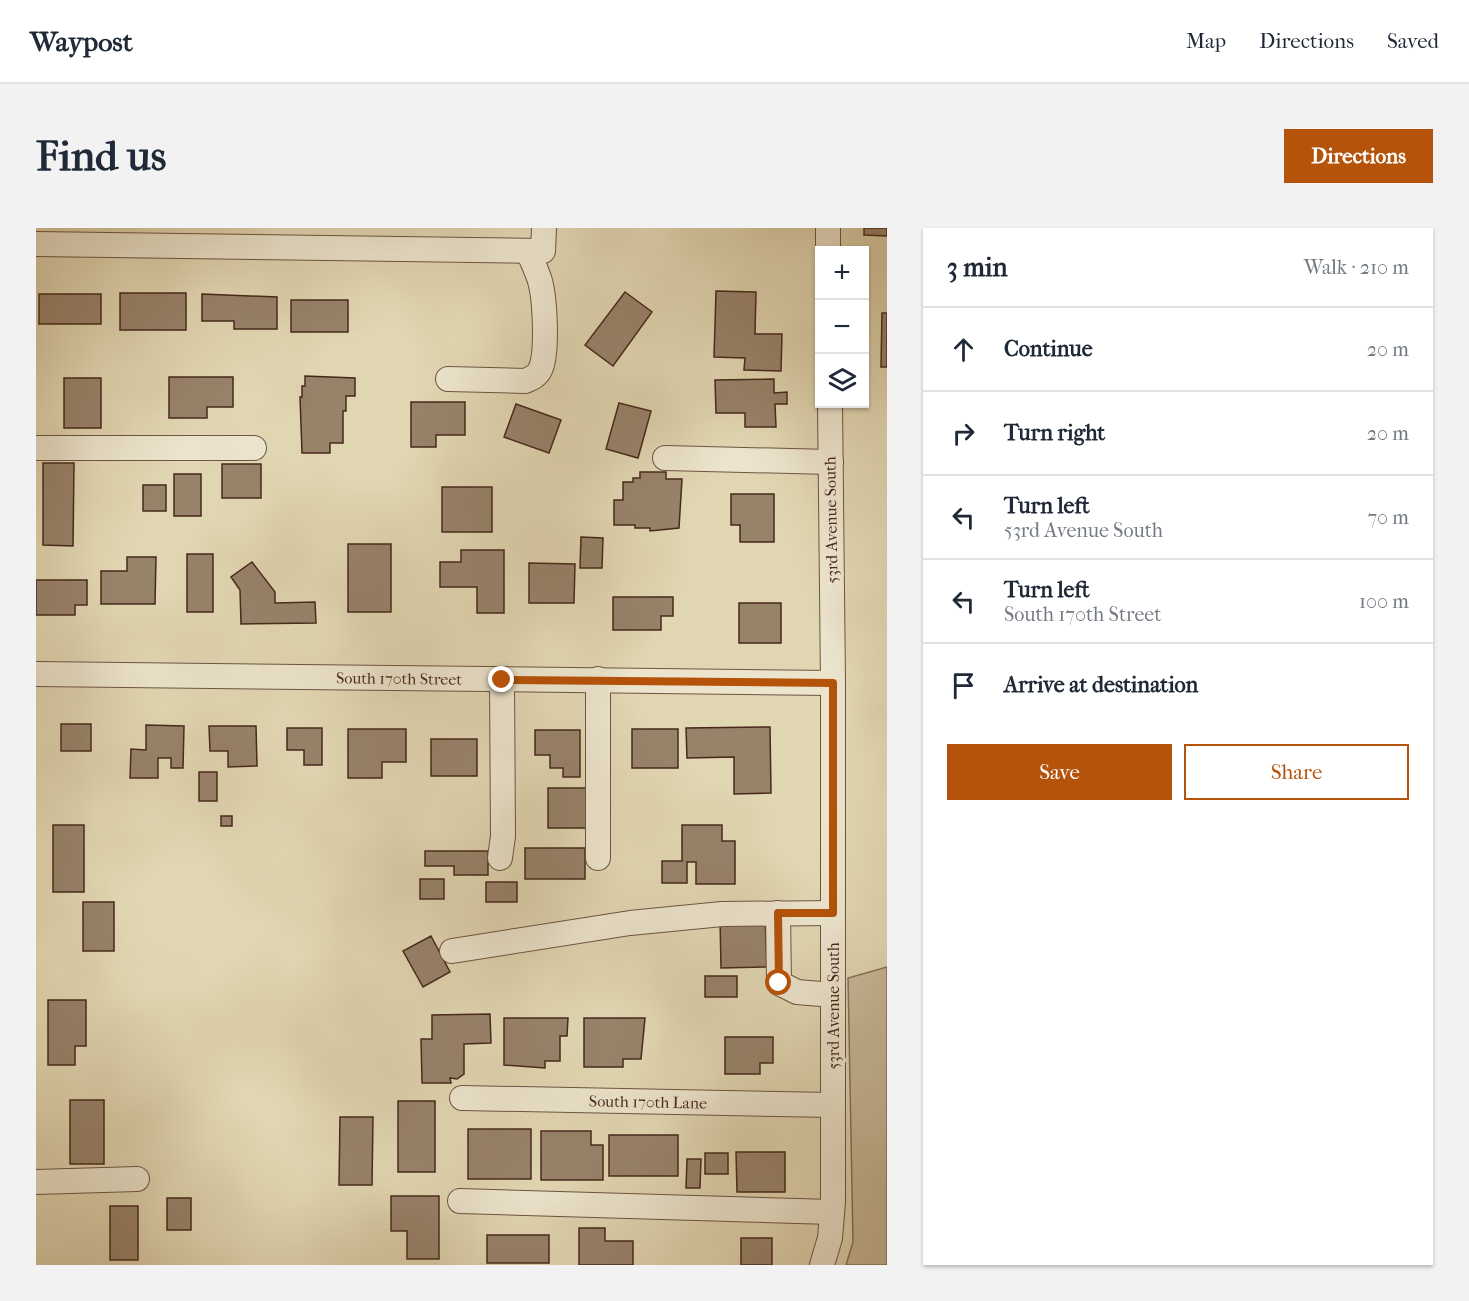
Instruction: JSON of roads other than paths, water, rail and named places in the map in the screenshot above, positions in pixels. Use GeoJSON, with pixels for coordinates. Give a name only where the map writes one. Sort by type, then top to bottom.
{"type":"FeatureCollection","features":[{"type":"Feature","properties":{"kind":"street"},"geometry":{"type":"LineString","coordinates":[[828,228],[828,246]]}},
{"type":"Feature","properties":{"kind":"street"},"geometry":{"type":"LineString","coordinates":[[36,244],[538,243],[543,297],[544,356],[540,369],[534,378],[525,381],[448,379]]}},
{"type":"Feature","properties":{"kind":"street","name":"53rd Avenue South"},"geometry":{"type":"LineString","coordinates":[[822,1265],[830,1238],[832,1212],[833,683],[830,408]]}},
{"type":"Feature","properties":{"kind":"street"},"geometry":{"type":"LineString","coordinates":[[36,448],[254,448]]}},
{"type":"Feature","properties":{"kind":"street"},"geometry":{"type":"LineString","coordinates":[[665,458],[831,462]]}},
{"type":"Feature","properties":{"kind":"street","name":"South 170th Street"},"geometry":{"type":"LineString","coordinates":[[36,674],[833,683]]}},
{"type":"Feature","properties":{"kind":"street"},"geometry":{"type":"LineString","coordinates":[[500,858],[503,836],[502,680]]}},
{"type":"Feature","properties":{"kind":"street"},"geometry":{"type":"LineString","coordinates":[[598,680],[598,858]]}},
{"type":"Feature","properties":{"kind":"street"},"geometry":{"type":"LineString","coordinates":[[778,913],[779,983],[797,992],[833,995]]}},
{"type":"Feature","properties":{"kind":"street"},"geometry":{"type":"LineString","coordinates":[[452,951],[607,926],[722,914],[833,913]]}},
{"type":"Feature","properties":{"kind":"street","name":"South 170th Lane"},"geometry":{"type":"LineString","coordinates":[[462,1098],[833,1105]]}},
{"type":"Feature","properties":{"kind":"street"},"geometry":{"type":"LineString","coordinates":[[36,1182],[137,1179]]}},
{"type":"Feature","properties":{"kind":"street"},"geometry":{"type":"LineString","coordinates":[[460,1201],[832,1212]]}}]}
